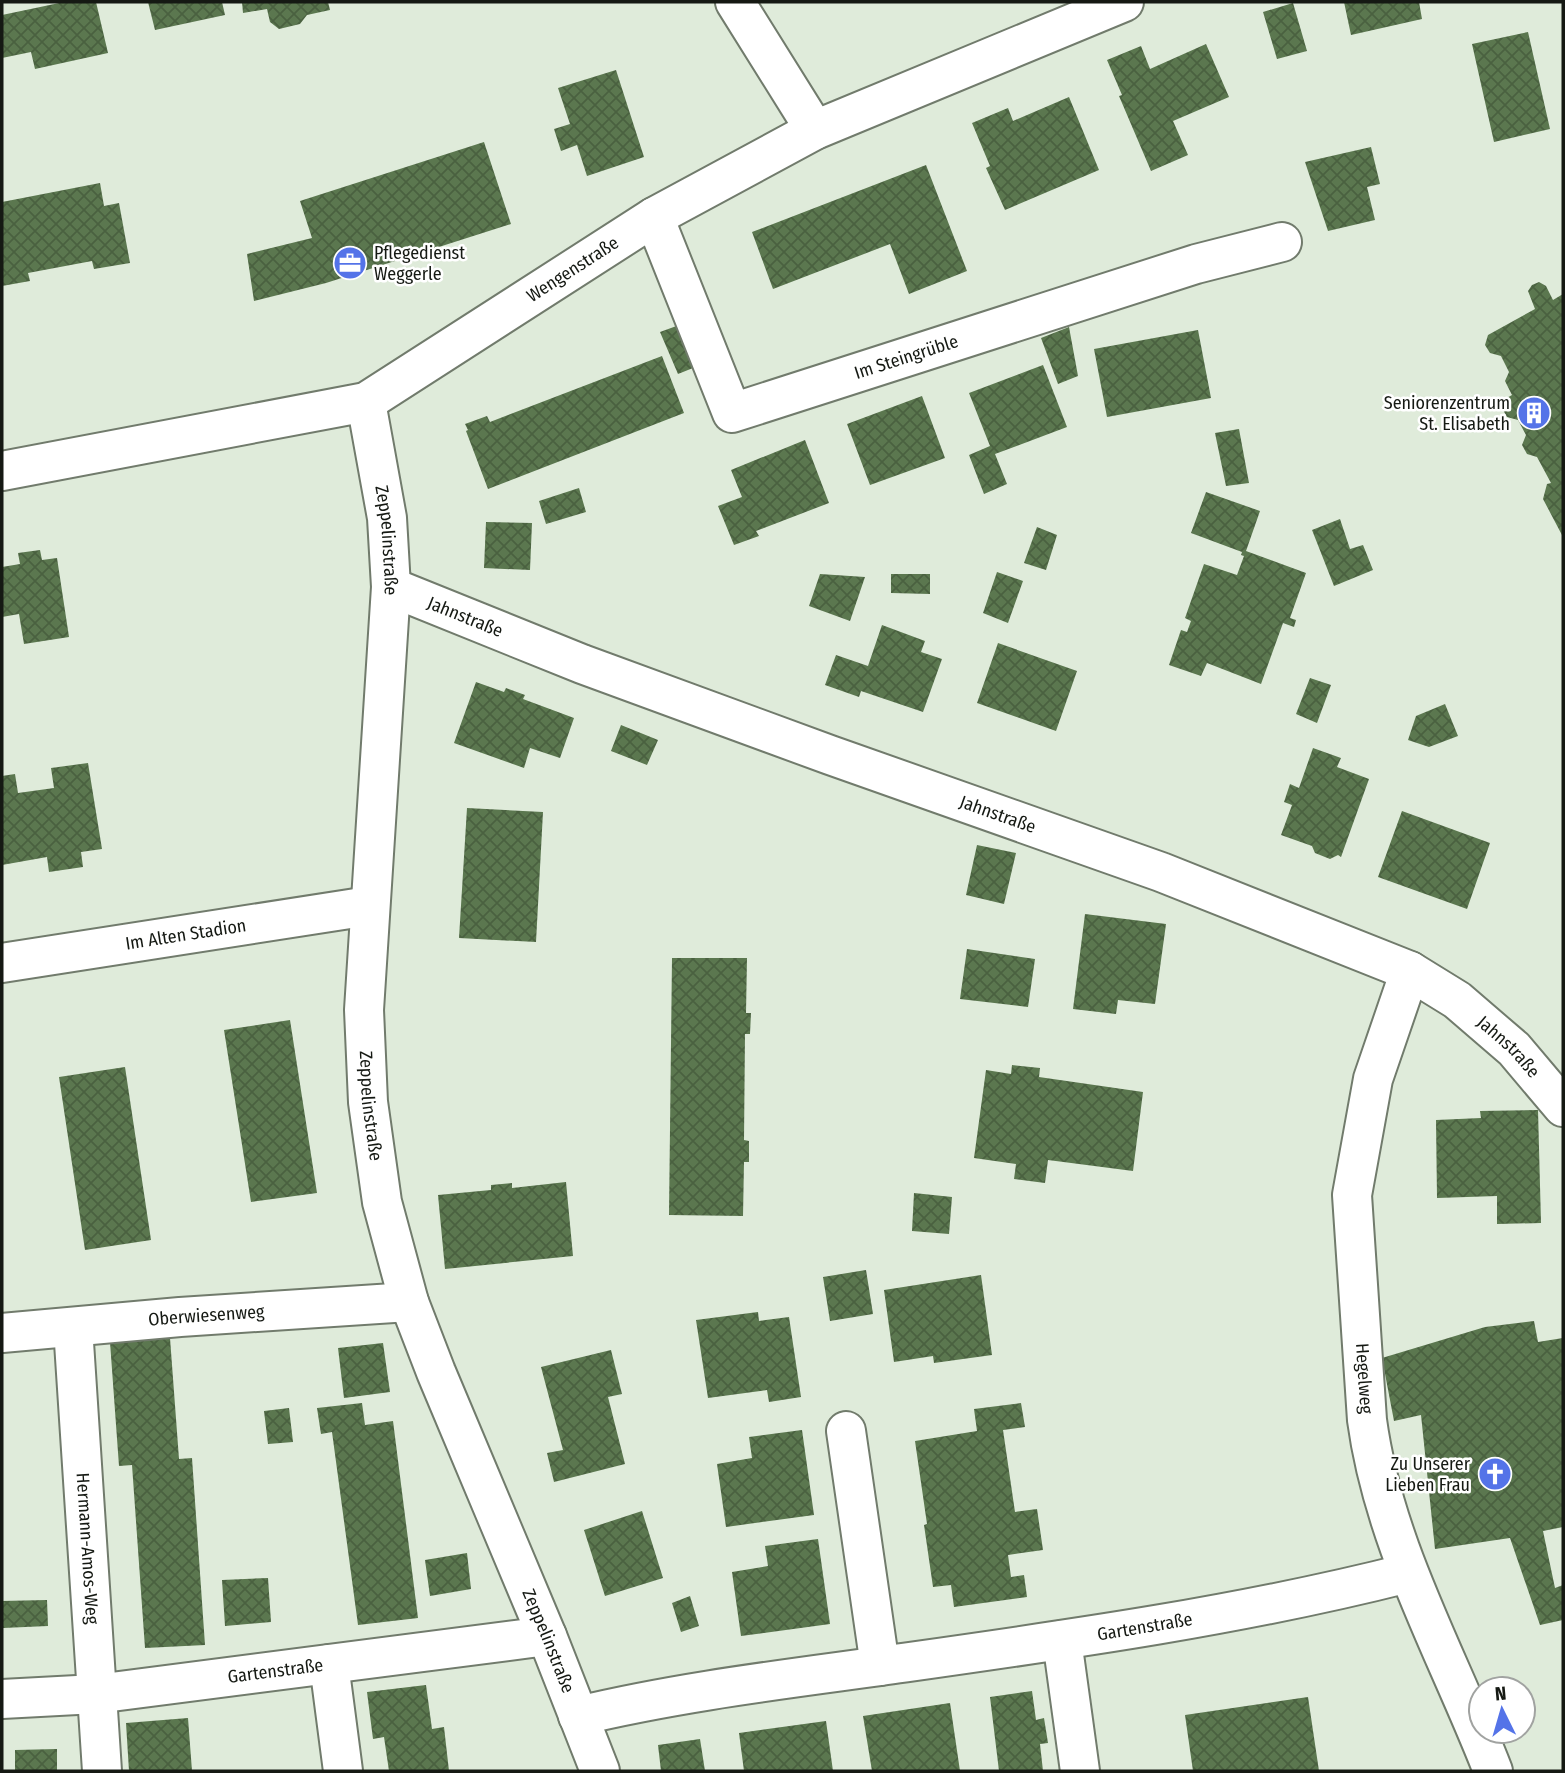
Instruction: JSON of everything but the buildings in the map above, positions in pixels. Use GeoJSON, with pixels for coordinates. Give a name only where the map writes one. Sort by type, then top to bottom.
{"type":"FeatureCollection","features":[{"type":"Feature","properties":{"kind":"street"},"geometry":{"type":"LineString","coordinates":[[735,2],[815,130]]}},
{"type":"Feature","properties":{"kind":"street","name":"Wengenstraße"},"geometry":{"type":"LineString","coordinates":[[2,471],[366,402],[654,217],[815,130],[1124,2]]}},
{"type":"Feature","properties":{"kind":"street","name":"Im Steingrüble"},"geometry":{"type":"LineString","coordinates":[[654,217],[732,413],[1196,264],[1282,242]]}},
{"type":"Feature","properties":{"kind":"street","name":"Zeppelinstraße"},"geometry":{"type":"LineString","coordinates":[[366,402],[387,518],[391,587],[364,1010],[368,1101],[382,1202],[409,1301],[436,1372],[547,1636],[600,1771]]}},
{"type":"Feature","properties":{"kind":"street","name":"Jahnstraße"},"geometry":{"type":"LineString","coordinates":[[391,587],[595,668],[1160,872],[1410,971],[1457,1000],[1514,1049],[1563,1107]]}},
{"type":"Feature","properties":{"kind":"street","name":"Im Alten Stadion"},"geometry":{"type":"LineString","coordinates":[[2,963],[369,906]]}},
{"type":"Feature","properties":{"kind":"street","name":"Hegelweg"},"geometry":{"type":"LineString","coordinates":[[1410,971],[1373,1079],[1352,1195],[1367,1420],[1380,1488],[1408,1573],[1493,1771]]}},
{"type":"Feature","properties":{"kind":"street","name":"Oberwiesenweg"},"geometry":{"type":"LineString","coordinates":[[2,1333],[409,1301]]}},
{"type":"Feature","properties":{"kind":"street","name":"Hermann-Amos-Weg"},"geometry":{"type":"LineString","coordinates":[[73,1327],[102,1771]]}},
{"type":"Feature","properties":{"kind":"street"},"geometry":{"type":"LineString","coordinates":[[846,1431],[880,1666]]}},
{"type":"Feature","properties":{"kind":"street","name":"Gartenstraße"},"geometry":{"type":"LineString","coordinates":[[578,1716],[689,1693],[1062,1640],[1237,1612],[1408,1573]]}},
{"type":"Feature","properties":{"kind":"street","name":"Gartenstraße"},"geometry":{"type":"LineString","coordinates":[[2,1699],[96,1694],[547,1636]]}},
{"type":"Feature","properties":{"kind":"street"},"geometry":{"type":"LineString","coordinates":[[1062,1640],[1080,1771]]}},
{"type":"Feature","properties":{"kind":"street"},"geometry":{"type":"LineString","coordinates":[[329,1664],[342,1771]]}},
{"type":"Feature","properties":{"kind":"place","name":"Pflegedienst Weggerle"},"geometry":{"type":"Point","coordinates":[350,263]}},
{"type":"Feature","properties":{"kind":"place","name":"Seniorenzentrum St. Elisabeth"},"geometry":{"type":"Point","coordinates":[1534,413]}},
{"type":"Feature","properties":{"kind":"place","name":"Zu Unserer Lieben Frau"},"geometry":{"type":"Point","coordinates":[1495,1474]}}]}
